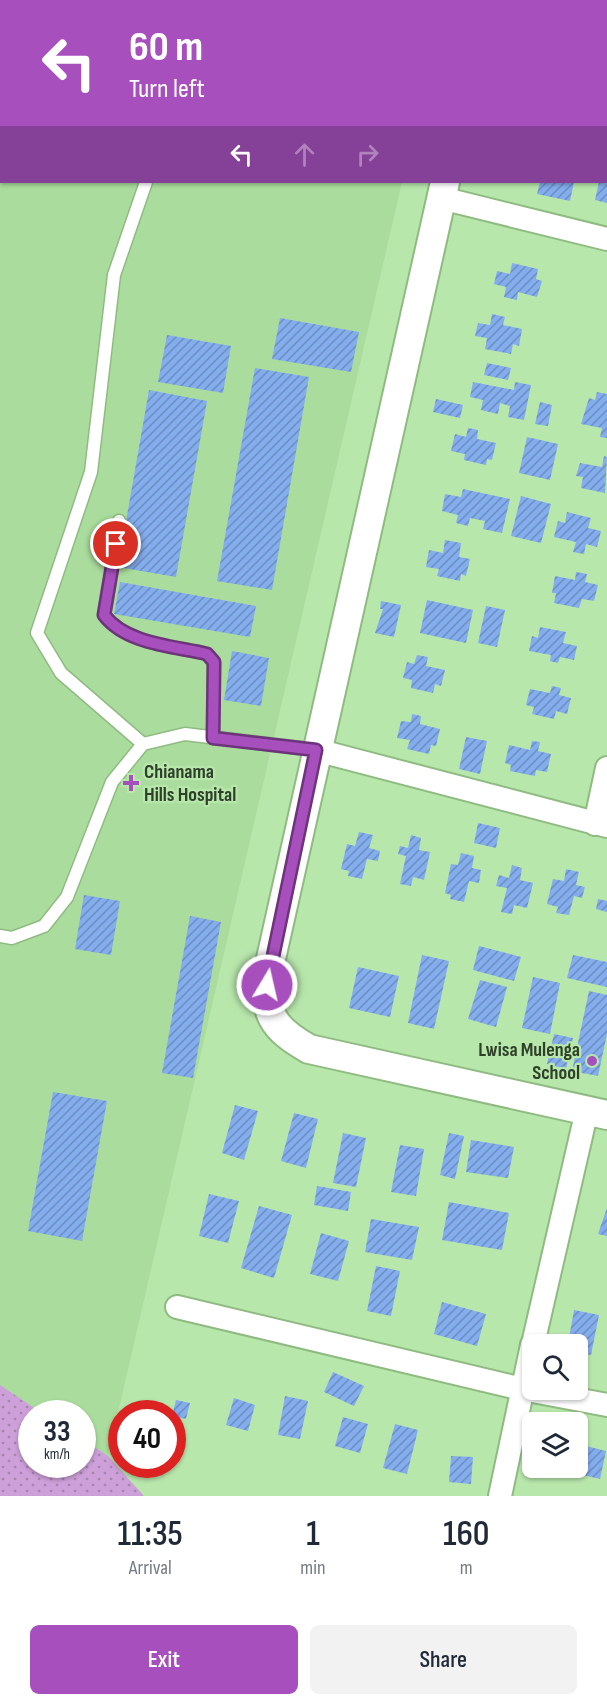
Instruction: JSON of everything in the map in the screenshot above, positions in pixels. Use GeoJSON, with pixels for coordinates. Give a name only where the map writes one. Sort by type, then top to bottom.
{"type":"FeatureCollection","features":[{"type":"Feature","properties":{"kind":"street"},"geometry":{"type":"LineString","coordinates":[[536,1334],[597,1112],[309,1049],[287,1037],[272,1020],[266,998],[268,972],[316,750],[443,190],[607,239]]}},
{"type":"Feature","properties":{"kind":"street"},"geometry":{"type":"LineString","coordinates":[[316,750],[601,825],[607,768]]}},
{"type":"Feature","properties":{"kind":"street"},"geometry":{"type":"LineString","coordinates":[[177,1307],[522,1389],[500,1496]]}},
{"type":"Feature","properties":{"kind":"street"},"geometry":{"type":"LineString","coordinates":[[580,1400],[607,1405]]}},
{"type":"Feature","properties":{"kind":"lane"},"geometry":{"type":"LineString","coordinates":[[143,744],[61,674],[37,633],[91,472],[114,275],[146,183]]}},
{"type":"Feature","properties":{"kind":"lane"},"geometry":{"type":"LineString","coordinates":[[119,521],[104,615],[113,627],[127,634],[207,654],[214,662],[213,738]]}},
{"type":"Feature","properties":{"kind":"lane"},"geometry":{"type":"LineString","coordinates":[[0,936],[12,938],[44,926],[67,897],[112,782],[143,744],[184,734],[316,750]]}},
{"type":"Feature","properties":{"kind":"shaded area","name":"Chianama Hills Hospital"},"geometry":{"type":"Polygon","coordinates":[[[0,183],[402,183],[121,1400],[108,1400],[108,1456],[96,1448],[96,1400],[22,1400],[0,1385],[0,183]]]}},
{"type":"Feature","properties":{"kind":"shaded area"},"geometry":{"type":"Polygon","coordinates":[[[0,1385],[22,1400],[18,1400],[18,1478],[96,1478],[96,1448],[108,1456],[108,1478],[128,1478],[144,1496],[0,1496],[0,1385]]]}},
{"type":"Feature","properties":{"kind":"building"},"geometry":{"type":"Polygon","coordinates":[[[540,183],[574,183],[570,201],[537,194],[540,183]]]}},
{"type":"Feature","properties":{"kind":"building"},"geometry":{"type":"Polygon","coordinates":[[[599,183],[607,183],[607,203],[595,200],[599,183]]]}},
{"type":"Feature","properties":{"kind":"building"},"geometry":{"type":"Polygon","coordinates":[[[512,263],[538,269],[536,279],[542,281],[537,297],[518,292],[517,300],[504,297],[506,287],[494,284],[497,271],[510,274],[512,263]]]}},
{"type":"Feature","properties":{"kind":"building"},"geometry":{"type":"Polygon","coordinates":[[[492,314],[505,317],[503,325],[522,329],[519,346],[513,344],[511,354],[485,349],[487,338],[475,336],[478,323],[490,325],[492,314]]]}},
{"type":"Feature","properties":{"kind":"building"},"geometry":{"type":"Polygon","coordinates":[[[280,318],[359,332],[351,372],[272,359],[280,318]]]}},
{"type":"Feature","properties":{"kind":"building"},"geometry":{"type":"Polygon","coordinates":[[[167,335],[231,346],[223,393],[158,382],[167,335]]]}},
{"type":"Feature","properties":{"kind":"building"},"geometry":{"type":"Polygon","coordinates":[[[487,363],[511,368],[508,380],[484,375],[487,363]]]}},
{"type":"Feature","properties":{"kind":"building"},"geometry":{"type":"Polygon","coordinates":[[[255,368],[309,377],[272,590],[217,581],[255,368]]]}},
{"type":"Feature","properties":{"kind":"building"},"geometry":{"type":"Polygon","coordinates":[[[473,382],[514,390],[515,382],[531,385],[524,420],[508,417],[510,406],[500,403],[498,414],[481,410],[483,400],[470,397],[473,382]]]}},
{"type":"Feature","properties":{"kind":"building"},"geometry":{"type":"Polygon","coordinates":[[[149,390],[207,401],[176,577],[118,567],[149,390]]]}},
{"type":"Feature","properties":{"kind":"building"},"geometry":{"type":"Polygon","coordinates":[[[597,392],[607,394],[607,438],[600,437],[602,428],[581,424],[589,398],[595,400],[597,392]]]}},
{"type":"Feature","properties":{"kind":"building"},"geometry":{"type":"Polygon","coordinates":[[[436,399],[463,405],[460,418],[433,412],[436,399]]]}},
{"type":"Feature","properties":{"kind":"building"},"geometry":{"type":"Polygon","coordinates":[[[540,402],[552,405],[548,426],[535,424],[540,402]]]}},
{"type":"Feature","properties":{"kind":"building"},"geometry":{"type":"Polygon","coordinates":[[[468,428],[478,430],[477,439],[496,443],[492,460],[487,459],[486,465],[464,460],[465,454],[451,451],[455,434],[466,437],[468,428]]]}},
{"type":"Feature","properties":{"kind":"building"},"geometry":{"type":"Polygon","coordinates":[[[527,437],[558,444],[550,480],[519,473],[527,437]]]}},
{"type":"Feature","properties":{"kind":"building"},"geometry":{"type":"Polygon","coordinates":[[[604,456],[607,457],[605,493],[581,488],[583,477],[576,476],[580,463],[602,467],[604,456]]]}},
{"type":"Feature","properties":{"kind":"building"},"geometry":{"type":"Polygon","coordinates":[[[463,489],[510,499],[502,533],[483,529],[485,521],[470,518],[468,526],[456,523],[458,515],[442,511],[445,494],[461,497],[463,489]]]}},
{"type":"Feature","properties":{"kind":"building"},"geometry":{"type":"Polygon","coordinates":[[[521,496],[551,504],[541,543],[511,536],[521,496]]]}},
{"type":"Feature","properties":{"kind":"building"},"geometry":{"type":"Polygon","coordinates":[[[567,512],[591,518],[588,528],[601,531],[597,547],[586,544],[584,554],[573,552],[576,542],[554,537],[558,521],[565,523],[567,512]]]}},
{"type":"Feature","properties":{"kind":"building"},"geometry":{"type":"Polygon","coordinates":[[[445,540],[461,543],[459,557],[470,559],[466,576],[461,574],[460,581],[437,576],[439,569],[426,567],[429,550],[443,553],[445,540]]]}},
{"type":"Feature","properties":{"kind":"building"},"geometry":{"type":"Polygon","coordinates":[[[576,572],[587,574],[585,582],[598,585],[594,601],[582,599],[579,608],[554,603],[556,593],[552,593],[555,576],[575,580],[576,572]]]}},
{"type":"Feature","properties":{"kind":"building"},"geometry":{"type":"Polygon","coordinates":[[[120,582],[256,606],[250,637],[114,614],[120,582]]]}},
{"type":"Feature","properties":{"kind":"building"},"geometry":{"type":"Polygon","coordinates":[[[427,600],[473,610],[466,643],[420,633],[427,600]]]}},
{"type":"Feature","properties":{"kind":"building"},"geometry":{"type":"Polygon","coordinates":[[[381,601],[401,605],[394,637],[375,633],[383,609],[380,609],[381,601]]]}},
{"type":"Feature","properties":{"kind":"building"},"geometry":{"type":"Polygon","coordinates":[[[486,606],[505,610],[497,647],[478,643],[486,606]]]}},
{"type":"Feature","properties":{"kind":"building"},"geometry":{"type":"Polygon","coordinates":[[[540,627],[566,632],[563,643],[577,646],[574,660],[560,657],[558,663],[550,661],[551,655],[529,651],[532,636],[538,638],[540,627]]]}},
{"type":"Feature","properties":{"kind":"building"},"geometry":{"type":"Polygon","coordinates":[[[232,651],[269,658],[261,706],[224,700],[232,651]]]}},
{"type":"Feature","properties":{"kind":"building"},"geometry":{"type":"Polygon","coordinates":[[[417,655],[428,657],[426,666],[445,670],[441,686],[435,684],[433,693],[411,688],[412,680],[403,678],[407,662],[414,664],[417,655]]]}},
{"type":"Feature","properties":{"kind":"building"},"geometry":{"type":"Polygon","coordinates":[[[552,686],[561,688],[559,695],[571,698],[567,714],[556,711],[554,719],[532,714],[534,707],[526,705],[530,689],[550,693],[552,686]]]}},
{"type":"Feature","properties":{"kind":"building"},"geometry":{"type":"Polygon","coordinates":[[[412,714],[421,716],[420,724],[440,729],[436,746],[431,745],[429,754],[407,749],[410,740],[397,738],[401,721],[411,722],[412,714]]]}},
{"type":"Feature","properties":{"kind":"building"},"geometry":{"type":"Polygon","coordinates":[[[466,737],[487,741],[480,774],[459,769],[466,737]]]}},
{"type":"Feature","properties":{"kind":"building"},"geometry":{"type":"Polygon","coordinates":[[[532,741],[540,742],[538,751],[551,754],[547,772],[536,770],[535,776],[510,771],[511,765],[505,763],[509,745],[530,750],[532,741]]]}},
{"type":"Feature","properties":{"kind":"building"},"geometry":{"type":"Polygon","coordinates":[[[478,823],[500,828],[496,848],[474,843],[478,823]]]}},
{"type":"Feature","properties":{"kind":"building"},"geometry":{"type":"Polygon","coordinates":[[[359,832],[373,835],[369,848],[380,851],[378,861],[367,859],[362,879],[348,876],[349,871],[341,869],[347,844],[355,846],[359,832]]]}},
{"type":"Feature","properties":{"kind":"building"},"geometry":{"type":"Polygon","coordinates":[[[411,835],[421,838],[419,850],[430,852],[424,880],[413,877],[411,886],[400,884],[406,856],[398,854],[400,846],[408,848],[411,835]]]}},
{"type":"Feature","properties":{"kind":"building"},"geometry":{"type":"Polygon","coordinates":[[[461,853],[474,856],[472,868],[481,870],[479,883],[469,881],[464,902],[450,899],[451,895],[445,893],[451,864],[458,865],[461,853]]]}},
{"type":"Feature","properties":{"kind":"building"},"geometry":{"type":"Polygon","coordinates":[[[512,865],[522,868],[520,880],[533,883],[527,908],[514,905],[512,914],[501,912],[507,888],[496,886],[499,875],[509,878],[512,865]]]}},
{"type":"Feature","properties":{"kind":"building"},"geometry":{"type":"Polygon","coordinates":[[[566,869],[579,872],[576,885],[585,887],[582,898],[574,896],[569,915],[556,913],[558,907],[547,904],[553,879],[564,881],[566,869]]]}},
{"type":"Feature","properties":{"kind":"building"},"geometry":{"type":"Polygon","coordinates":[[[84,895],[120,901],[111,955],[75,949],[84,895]]]}},
{"type":"Feature","properties":{"kind":"building"},"geometry":{"type":"Polygon","coordinates":[[[598,899],[607,901],[607,912],[596,909],[598,899]]]}},
{"type":"Feature","properties":{"kind":"building"},"geometry":{"type":"Polygon","coordinates":[[[190,916],[221,922],[193,1078],[162,1073],[190,916]]]}},
{"type":"Feature","properties":{"kind":"building"},"geometry":{"type":"Polygon","coordinates":[[[479,946],[521,957],[514,981],[473,970],[479,946]]]}},
{"type":"Feature","properties":{"kind":"building"},"geometry":{"type":"Polygon","coordinates":[[[422,955],[449,961],[434,1029],[408,1023],[422,955]]]}},
{"type":"Feature","properties":{"kind":"building"},"geometry":{"type":"Polygon","coordinates":[[[573,955],[607,962],[607,987],[567,978],[573,955]]]}},
{"type":"Feature","properties":{"kind":"building"},"geometry":{"type":"Polygon","coordinates":[[[358,967],[399,976],[390,1017],[349,1008],[358,967]]]}},
{"type":"Feature","properties":{"kind":"building"},"geometry":{"type":"Polygon","coordinates":[[[533,977],[560,983],[550,1034],[522,1028],[533,977]]]}},
{"type":"Feature","properties":{"kind":"building"},"geometry":{"type":"Polygon","coordinates":[[[480,980],[507,987],[496,1027],[468,1019],[480,980]]]}},
{"type":"Feature","properties":{"kind":"building"},"geometry":{"type":"Polygon","coordinates":[[[589,991],[607,995],[607,1034],[598,1076],[572,1071],[589,991]]]}},
{"type":"Feature","properties":{"kind":"building"},"geometry":{"type":"Polygon","coordinates":[[[554,1034],[573,1038],[566,1069],[547,1064],[554,1034]]]}},
{"type":"Feature","properties":{"kind":"building"},"geometry":{"type":"Polygon","coordinates":[[[53,1092],[107,1101],[82,1241],[28,1231],[53,1092]]]}},
{"type":"Feature","properties":{"kind":"building"},"geometry":{"type":"Polygon","coordinates":[[[235,1105],[258,1111],[244,1160],[222,1153],[235,1105]]]}},
{"type":"Feature","properties":{"kind":"building"},"geometry":{"type":"Polygon","coordinates":[[[294,1113],[318,1119],[306,1168],[281,1161],[294,1113]]]}},
{"type":"Feature","properties":{"kind":"building"},"geometry":{"type":"Polygon","coordinates":[[[343,1133],[366,1138],[356,1187],[333,1183],[343,1133]]]}},
{"type":"Feature","properties":{"kind":"building"},"geometry":{"type":"Polygon","coordinates":[[[449,1133],[464,1136],[455,1179],[440,1175],[449,1133]]]}},
{"type":"Feature","properties":{"kind":"building"},"geometry":{"type":"Polygon","coordinates":[[[471,1140],[514,1147],[508,1178],[466,1172],[471,1140]]]}},
{"type":"Feature","properties":{"kind":"building"},"geometry":{"type":"Polygon","coordinates":[[[400,1145],[424,1149],[416,1196],[391,1192],[400,1145]]]}},
{"type":"Feature","properties":{"kind":"building"},"geometry":{"type":"Polygon","coordinates":[[[317,1186],[351,1192],[348,1211],[314,1205],[317,1186]]]}},
{"type":"Feature","properties":{"kind":"building"},"geometry":{"type":"Polygon","coordinates":[[[209,1194],[239,1201],[228,1243],[199,1236],[209,1194]]]}},
{"type":"Feature","properties":{"kind":"building"},"geometry":{"type":"Polygon","coordinates":[[[449,1202],[509,1213],[502,1250],[442,1240],[449,1202]]]}},
{"type":"Feature","properties":{"kind":"building"},"geometry":{"type":"Polygon","coordinates":[[[259,1206],[292,1215],[274,1278],[241,1268],[259,1206]]]}},
{"type":"Feature","properties":{"kind":"building"},"geometry":{"type":"Polygon","coordinates":[[[607,1208],[607,1236],[598,1234],[607,1208]]]}},
{"type":"Feature","properties":{"kind":"building"},"geometry":{"type":"Polygon","coordinates":[[[371,1219],[419,1227],[412,1260],[365,1252],[371,1219]]]}},
{"type":"Feature","properties":{"kind":"building"},"geometry":{"type":"Polygon","coordinates":[[[321,1233],[349,1241],[338,1281],[310,1274],[321,1233]]]}},
{"type":"Feature","properties":{"kind":"building"},"geometry":{"type":"Polygon","coordinates":[[[376,1266],[400,1271],[391,1316],[367,1311],[376,1266]]]}},
{"type":"Feature","properties":{"kind":"building"},"geometry":{"type":"Polygon","coordinates":[[[442,1302],[486,1314],[477,1346],[434,1334],[442,1302]]]}},
{"type":"Feature","properties":{"kind":"building"},"geometry":{"type":"Polygon","coordinates":[[[574,1310],[599,1315],[591,1355],[588,1354],[588,1334],[570,1334],[574,1310]]]}},
{"type":"Feature","properties":{"kind":"building"},"geometry":{"type":"Polygon","coordinates":[[[333,1372],[364,1386],[354,1406],[324,1392],[333,1372]]]}},
{"type":"Feature","properties":{"kind":"building"},"geometry":{"type":"Polygon","coordinates":[[[285,1396],[308,1401],[300,1439],[278,1435],[285,1396]]]}},
{"type":"Feature","properties":{"kind":"building"},"geometry":{"type":"Polygon","coordinates":[[[234,1398],[255,1405],[248,1431],[226,1425],[234,1398]]]}},
{"type":"Feature","properties":{"kind":"building"},"geometry":{"type":"Polygon","coordinates":[[[186,1402],[190,1403],[186,1419],[186,1402]]]}},
{"type":"Feature","properties":{"kind":"building"},"geometry":{"type":"Polygon","coordinates":[[[343,1417],[368,1424],[360,1453],[335,1446],[343,1417]]]}},
{"type":"Feature","properties":{"kind":"building"},"geometry":{"type":"Polygon","coordinates":[[[395,1424],[418,1430],[407,1474],[383,1468],[395,1424]]]}},
{"type":"Feature","properties":{"kind":"building"},"geometry":{"type":"Polygon","coordinates":[[[588,1446],[606,1451],[600,1479],[588,1476],[588,1446]]]}},
{"type":"Feature","properties":{"kind":"building"},"geometry":{"type":"Polygon","coordinates":[[[451,1456],[473,1457],[471,1484],[449,1482],[451,1456]]]}},
{"type":"Feature","properties":{"kind":"place","name":"Chianama Hills Hospital"},"geometry":{"type":"Point","coordinates":[131,783]}},
{"type":"Feature","properties":{"kind":"place","name":"Lwisa Mulenga School"},"geometry":{"type":"Point","coordinates":[592,1061]}},
{"type":"Feature","properties":{"kind":"route"},"geometry":{"type":"LineString","coordinates":[[116,544],[104,615],[113,627],[127,634],[207,654],[214,662],[216,670],[213,738],[316,750],[267,985]]}}]}
